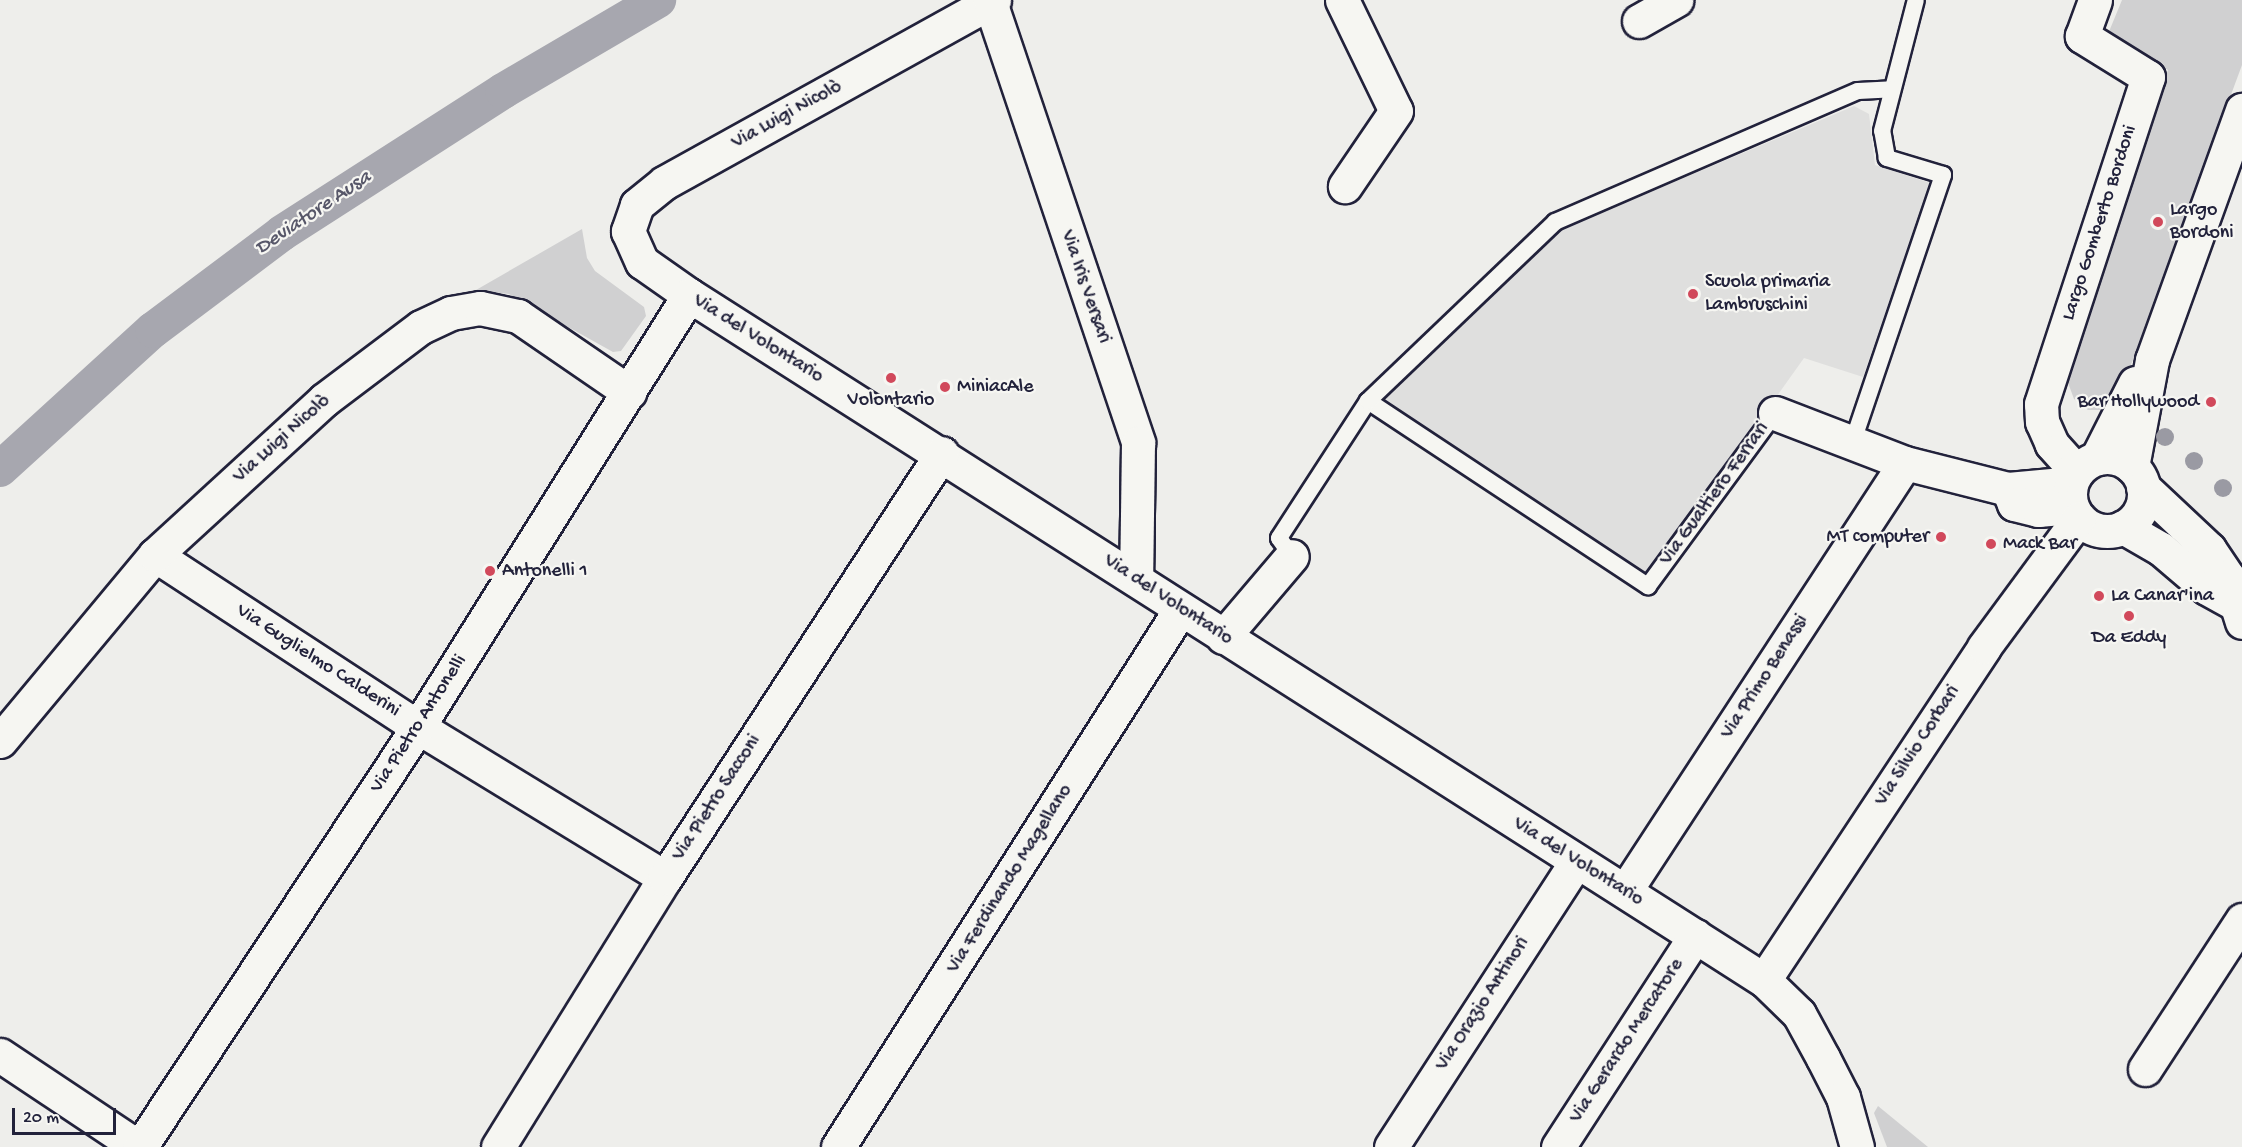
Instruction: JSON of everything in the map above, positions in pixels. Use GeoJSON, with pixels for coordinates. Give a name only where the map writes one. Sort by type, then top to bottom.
{"type":"FeatureCollection","features":[{"type":"Feature","properties":{"kind":"street"},"geometry":{"type":"LineString","coordinates":[[1342,0],[1396,111],[1345,186]]}},
{"type":"Feature","properties":{"kind":"street"},"geometry":{"type":"LineString","coordinates":[[1639,21],[1676,0]]}},
{"type":"Feature","properties":{"kind":"street","name":"Largo Gomberto Bordoni"},"geometry":{"type":"LineString","coordinates":[[2079,488],[2052,444],[2042,422],[2041,404],[2148,77],[2082,36],[2095,0]]}},
{"type":"Feature","properties":{"kind":"street","name":"Via Luigi Nicolò"},"geometry":{"type":"LineString","coordinates":[[642,262],[628,231],[636,205],[664,183],[992,1]]}},
{"type":"Feature","properties":{"kind":"street","name":"Via Iris Versari"},"geometry":{"type":"LineString","coordinates":[[992,1],[1138,443],[1136,579]]}},
{"type":"Feature","properties":{"kind":"street"},"geometry":{"type":"LineString","coordinates":[[2123,527],[2140,510],[2137,477],[2152,360],[2242,110]]}},
{"type":"Feature","properties":{"kind":"street","name":"Via del Volontario"},"geometry":{"type":"LineString","coordinates":[[642,262],[689,295],[942,453],[1180,610],[1764,980],[1799,1014],[1819,1049],[1843,1097],[1857,1147]]}},
{"type":"Feature","properties":{"kind":"street","name":"Via Pietro Antonelli"},"geometry":{"type":"LineString","coordinates":[[139,1147],[418,727],[689,295]]}},
{"type":"Feature","properties":{"kind":"street","name":"Via Luigi Nicolò"},"geometry":{"type":"LineString","coordinates":[[0,741],[155,555],[324,400],[421,327],[451,313],[480,308],[518,316],[629,392]]}},
{"type":"Feature","properties":{"kind":"street"},"geometry":{"type":"LineString","coordinates":[[2079,488],[2138,376],[2152,360]]}},
{"type":"Feature","properties":{"kind":"street","name":"Via Gualtiero Ferrari"},"geometry":{"type":"LineString","coordinates":[[1775,413],[1853,441],[1905,463],[2007,489],[2079,488]]}},
{"type":"Feature","properties":{"kind":"street","name":"Via Pietro Sacconi"},"geometry":{"type":"LineString","coordinates":[[498,1147],[665,878],[942,453]]}},
{"type":"Feature","properties":{"kind":"street"},"geometry":{"type":"LineString","coordinates":[[2079,488],[2110,457],[2137,477],[2209,549],[2228,577],[2238,613]]}},
{"type":"Feature","properties":{"kind":"street","name":"Via Primo Benassi"},"geometry":{"type":"LineString","coordinates":[[1625,891],[1905,463]]}},
{"type":"Feature","properties":{"kind":"street"},"geometry":{"type":"LineString","coordinates":[[2079,488],[2100,530],[2123,527],[2161,549],[2238,613]]}},
{"type":"Feature","properties":{"kind":"street","name":"Via Silvio Corbari"},"geometry":{"type":"LineString","coordinates":[[1764,980],[1984,647],[2079,488]]}},
{"type":"Feature","properties":{"kind":"street","name":"Via Guglielmo Calderini"},"geometry":{"type":"LineString","coordinates":[[155,555],[418,727],[665,878]]}},
{"type":"Feature","properties":{"kind":"street"},"geometry":{"type":"LineString","coordinates":[[1223,637],[1292,556]]}},
{"type":"Feature","properties":{"kind":"street","name":"Via Ferdinando Magellano"},"geometry":{"type":"LineString","coordinates":[[838,1147],[1180,610]]}},
{"type":"Feature","properties":{"kind":"street","name":"Via Orazio Antinori"},"geometry":{"type":"LineString","coordinates":[[1391,1147],[1575,862]]}},
{"type":"Feature","properties":{"kind":"street"},"geometry":{"type":"LineString","coordinates":[[2145,1069],[2242,920]]}},
{"type":"Feature","properties":{"kind":"street","name":"Via Gerardo Mercatore"},"geometry":{"type":"LineString","coordinates":[[1558,1147],[1695,936]]}},
{"type":"Feature","properties":{"kind":"street"},"geometry":{"type":"LineString","coordinates":[[0,1055],[139,1147]]}},
{"type":"Feature","properties":{"kind":"lane"},"geometry":{"type":"LineString","coordinates":[[1853,441],[1943,175],[1887,158],[1882,131],[1916,0]]}},
{"type":"Feature","properties":{"kind":"lane"},"geometry":{"type":"LineString","coordinates":[[1292,556],[1279,538],[1368,401],[1555,222],[1858,91],[1892,89]]}},
{"type":"Feature","properties":{"kind":"lane","name":"Via Gualtiero Ferrari"},"geometry":{"type":"LineString","coordinates":[[1368,401],[1648,586],[1775,413]]}},
{"type":"Feature","properties":{"kind":"shaded area"},"geometry":{"type":"Polygon","coordinates":[[[2122,0],[2242,0],[2242,65],[2118,400],[2102,410],[2088,410],[2074,399],[2067,380],[2168,70],[2108,34],[2122,0]]]}},
{"type":"Feature","properties":{"kind":"shaded area","name":"Scuola primaria Lambruschini"},"geometry":{"type":"Polygon","coordinates":[[[1854,106],[1869,114],[1875,165],[1930,183],[1863,377],[1804,358],[1647,578],[1380,401],[1561,230],[1854,106]]]}},
{"type":"Feature","properties":{"kind":"shaded area"},"geometry":{"type":"Polygon","coordinates":[[[582,229],[587,258],[595,271],[644,307],[646,316],[621,351],[613,352],[509,294],[476,290],[582,229]]]}},
{"type":"Feature","properties":{"kind":"shaded area"},"geometry":{"type":"Polygon","coordinates":[[[1878,1106],[1928,1147],[1887,1147],[1874,1113],[1878,1106]]]}},
{"type":"Feature","properties":{"kind":"waterway","name":"Deviatore Ausa"},"geometry":{"type":"LineString","coordinates":[[0,469],[153,330],[282,233],[503,91],[658,0]]}},
{"type":"Feature","properties":{"kind":"place","name":"Largo Bordoni"},"geometry":{"type":"Point","coordinates":[2158,222]}},
{"type":"Feature","properties":{"kind":"place","name":"Scuola primaria Lambruschini"},"geometry":{"type":"Point","coordinates":[1693,294]}},
{"type":"Feature","properties":{"kind":"place","name":"Volontario"},"geometry":{"type":"Point","coordinates":[891,378]}},
{"type":"Feature","properties":{"kind":"place","name":"MiniacAle"},"geometry":{"type":"Point","coordinates":[945,387]}},
{"type":"Feature","properties":{"kind":"place","name":"Bar Hollywood"},"geometry":{"type":"Point","coordinates":[2211,402]}},
{"type":"Feature","properties":{"kind":"place","name":"MT computer"},"geometry":{"type":"Point","coordinates":[1941,537]}},
{"type":"Feature","properties":{"kind":"place","name":"Mack Bar"},"geometry":{"type":"Point","coordinates":[1991,544]}},
{"type":"Feature","properties":{"kind":"place","name":"Antonelli 1"},"geometry":{"type":"Point","coordinates":[490,571]}},
{"type":"Feature","properties":{"kind":"place","name":"La Canar'ina"},"geometry":{"type":"Point","coordinates":[2099,596]}},
{"type":"Feature","properties":{"kind":"place","name":"Da Eddy"},"geometry":{"type":"Point","coordinates":[2129,616]}}]}
